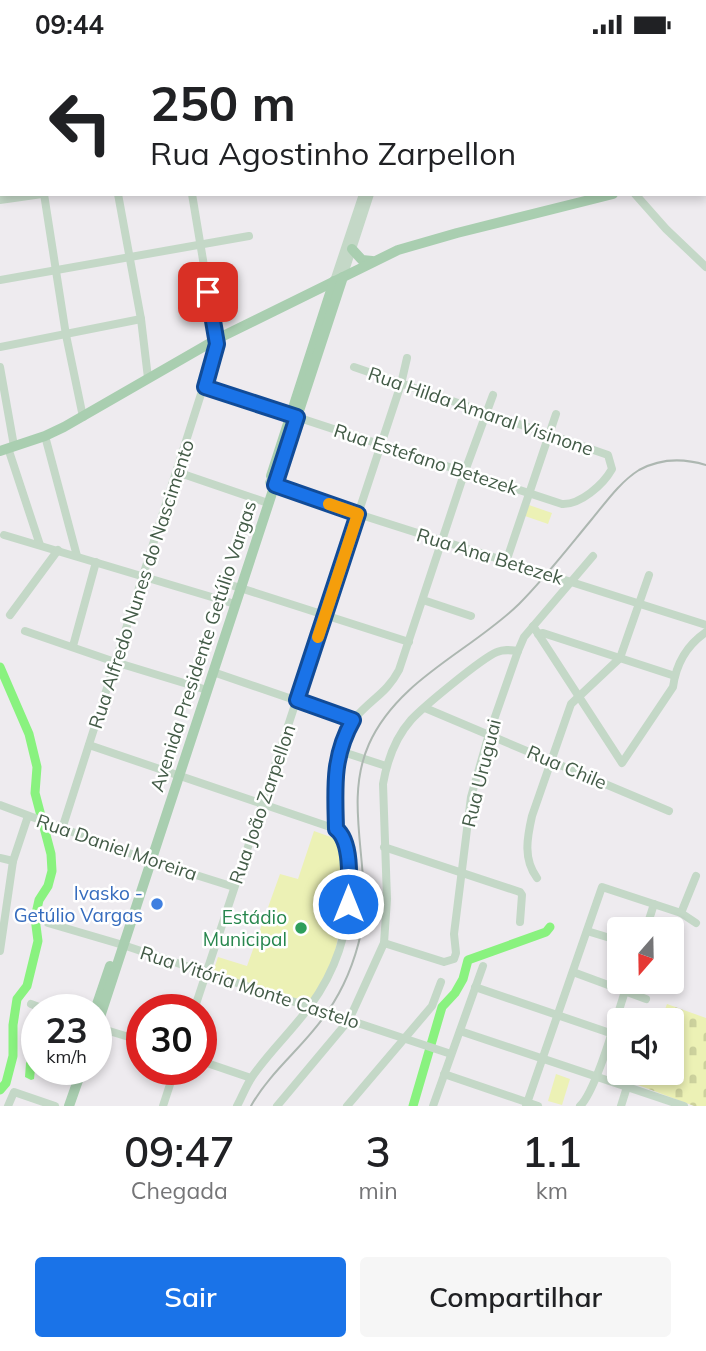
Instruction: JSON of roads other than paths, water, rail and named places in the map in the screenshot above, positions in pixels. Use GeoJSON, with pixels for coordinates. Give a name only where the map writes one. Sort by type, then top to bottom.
{"type":"FeatureCollection","features":[{"type":"Feature","properties":{"kind":"main road"},"geometry":{"type":"LineString","coordinates":[[7,449],[46,436],[217,339],[398,250],[605,196]]}},
{"type":"Feature","properties":{"kind":"main road"},"geometry":{"type":"LineString","coordinates":[[352,249],[362,260],[373,261]]}},
{"type":"Feature","properties":{"kind":"main road","name":"Avenida Presidente Getúlio Vargas"},"geometry":{"type":"LineString","coordinates":[[101,994],[148,860],[339,279]]}},
{"type":"Feature","properties":{"kind":"main road","name":"Avenida Presidente Getúlio Vargas"},"geometry":{"type":"LineString","coordinates":[[204,689],[213,672],[231,604]]}},
{"type":"Feature","properties":{"kind":"main road","name":"Avenida Presidente Getúlio Vargas"},"geometry":{"type":"LineString","coordinates":[[106,994],[120,944]]}},
{"type":"Feature","properties":{"kind":"main road"},"geometry":{"type":"LineString","coordinates":[[63,1106],[70,1085]]}},
{"type":"Feature","properties":{"kind":"main road"},"geometry":{"type":"LineString","coordinates":[[69,1106],[76,1085]]}},
{"type":"Feature","properties":{"kind":"street"},"geometry":{"type":"LineString","coordinates":[[0,200],[29,196]]}},
{"type":"Feature","properties":{"kind":"street"},"geometry":{"type":"LineString","coordinates":[[43,196],[66,335],[83,417]]}},
{"type":"Feature","properties":{"kind":"street"},"geometry":{"type":"LineString","coordinates":[[118,196],[141,319],[148,378]]}},
{"type":"Feature","properties":{"kind":"street"},"geometry":{"type":"LineString","coordinates":[[192,196],[217,339]]}},
{"type":"Feature","properties":{"kind":"street","name":"Avenida Presidente Getúlio Vargas"},"geometry":{"type":"LineString","coordinates":[[339,279],[362,196]]}},
{"type":"Feature","properties":{"kind":"street","name":"Avenida Presidente Getúlio Vargas"},"geometry":{"type":"LineString","coordinates":[[339,279],[369,196]]}},
{"type":"Feature","properties":{"kind":"street"},"geometry":{"type":"LineString","coordinates":[[637,196],[666,229],[706,267]]}},
{"type":"Feature","properties":{"kind":"street"},"geometry":{"type":"LineString","coordinates":[[0,280],[249,236]]}},
{"type":"Feature","properties":{"kind":"street"},"geometry":{"type":"LineString","coordinates":[[0,347],[141,319]]}},
{"type":"Feature","properties":{"kind":"street","name":"Rua Alfredo Nunes do Nascimento"},"geometry":{"type":"LineString","coordinates":[[62,829],[205,387],[217,339]]}},
{"type":"Feature","properties":{"kind":"street","name":"Rua João Zarpellon"},"geometry":{"type":"LineString","coordinates":[[199,994],[401,384],[407,358]]}},
{"type":"Feature","properties":{"kind":"street"},"geometry":{"type":"LineString","coordinates":[[0,367],[7,449],[40,545]]}},
{"type":"Feature","properties":{"kind":"street","name":"Rua Hilda Amaral Visinone"},"geometry":{"type":"LineString","coordinates":[[354,367],[608,455],[612,469],[606,478],[580,500],[562,504]]}},
{"type":"Feature","properties":{"kind":"street","name":"Rua Estefano Betezek"},"geometry":{"type":"LineString","coordinates":[[205,387],[562,504]]}},
{"type":"Feature","properties":{"kind":"street"},"geometry":{"type":"LineString","coordinates":[[336,829],[334,777],[340,751],[353,720],[385,692],[399,670],[493,395]]}},
{"type":"Feature","properties":{"kind":"street"},"geometry":{"type":"LineString","coordinates":[[506,562],[556,414]]}},
{"type":"Feature","properties":{"kind":"street"},"geometry":{"type":"LineString","coordinates":[[46,436],[77,556]]}},
{"type":"Feature","properties":{"kind":"street"},"geometry":{"type":"LineString","coordinates":[[177,472],[265,502]]}},
{"type":"Feature","properties":{"kind":"street","name":"Rua Ana Betezek"},"geometry":{"type":"LineString","coordinates":[[272,484],[706,625]]}},
{"type":"Feature","properties":{"kind":"street"},"geometry":{"type":"LineString","coordinates":[[4,535],[231,604]]}},
{"type":"Feature","properties":{"kind":"street"},"geometry":{"type":"LineString","coordinates":[[10,615],[58,550]]}},
{"type":"Feature","properties":{"kind":"street","name":"Rua Uruguai"},"geometry":{"type":"LineString","coordinates":[[384,943],[444,962],[454,959],[454,934],[468,811],[489,734],[524,637],[536,630],[571,581],[593,556]]}},
{"type":"Feature","properties":{"kind":"street"},"geometry":{"type":"LineString","coordinates":[[73,646],[96,562]]}},
{"type":"Feature","properties":{"kind":"street"},"geometry":{"type":"LineString","coordinates":[[537,878],[528,860],[528,835],[571,704],[620,658],[649,575]]}},
{"type":"Feature","properties":{"kind":"street"},"geometry":{"type":"LineString","coordinates":[[237,587],[409,642]]}},
{"type":"Feature","properties":{"kind":"street"},"geometry":{"type":"LineString","coordinates":[[423,600],[471,616]]}},
{"type":"Feature","properties":{"kind":"street"},"geometry":{"type":"LineString","coordinates":[[536,630],[675,676]]}},
{"type":"Feature","properties":{"kind":"street"},"geometry":{"type":"LineString","coordinates":[[536,630],[622,763],[673,687],[685,653],[706,632]]}},
{"type":"Feature","properties":{"kind":"street"},"geometry":{"type":"LineString","coordinates":[[25,631],[204,689]]}},
{"type":"Feature","properties":{"kind":"street"},"geometry":{"type":"LineString","coordinates":[[277,1106],[349,1020],[384,943],[387,899],[382,803],[386,766],[401,733],[411,720],[492,654],[506,650],[518,651]]}},
{"type":"Feature","properties":{"kind":"street"},"geometry":{"type":"LineString","coordinates":[[213,672],[353,720]]}},
{"type":"Feature","properties":{"kind":"street","name":"Rua Chile"},"geometry":{"type":"LineString","coordinates":[[425,708],[669,811]]}},
{"type":"Feature","properties":{"kind":"street"},"geometry":{"type":"LineString","coordinates":[[89,745],[336,829],[341,833],[347,848],[349,882],[347,926],[336,960],[310,1006],[251,1078],[237,1106]]}},
{"type":"Feature","properties":{"kind":"street"},"geometry":{"type":"LineString","coordinates":[[340,751],[386,766]]}},
{"type":"Feature","properties":{"kind":"street","name":"Rua Daniel Moreira"},"geometry":{"type":"LineString","coordinates":[[0,805],[148,860],[234,887]]}},
{"type":"Feature","properties":{"kind":"street"},"geometry":{"type":"LineString","coordinates":[[0,950],[13,861],[27,816]]}},
{"type":"Feature","properties":{"kind":"street"},"geometry":{"type":"LineString","coordinates":[[384,847],[520,892],[520,922]]}},
{"type":"Feature","properties":{"kind":"street"},"geometry":{"type":"LineString","coordinates":[[0,858],[13,861]]}},
{"type":"Feature","properties":{"kind":"street"},"geometry":{"type":"LineString","coordinates":[[681,913],[696,876]]}},
{"type":"Feature","properties":{"kind":"street"},"geometry":{"type":"LineString","coordinates":[[527,1104],[602,887],[681,913],[696,923]]}},
{"type":"Feature","properties":{"kind":"street"},"geometry":{"type":"LineString","coordinates":[[650,917],[654,904]]}},
{"type":"Feature","properties":{"kind":"street","name":"Rua Vitória Monte Castelo"},"geometry":{"type":"LineString","coordinates":[[47,923],[207,972],[451,1054]]}},
{"type":"Feature","properties":{"kind":"street"},"geometry":{"type":"LineString","coordinates":[[587,931],[607,937]]}},
{"type":"Feature","properties":{"kind":"street"},"geometry":{"type":"LineString","coordinates":[[433,1106],[483,966]]}},
{"type":"Feature","properties":{"kind":"street"},"geometry":{"type":"LineString","coordinates":[[573,972],[607,984]]}},
{"type":"Feature","properties":{"kind":"street"},"geometry":{"type":"LineString","coordinates":[[347,1106],[432,1006],[441,982]]}},
{"type":"Feature","properties":{"kind":"street"},"geometry":{"type":"LineString","coordinates":[[475,987],[607,1033]]}},
{"type":"Feature","properties":{"kind":"street"},"geometry":{"type":"LineString","coordinates":[[633,994],[646,999]]}},
{"type":"Feature","properties":{"kind":"street"},"geometry":{"type":"LineString","coordinates":[[460,1031],[684,1106]]}},
{"type":"Feature","properties":{"kind":"street"},"geometry":{"type":"LineString","coordinates":[[580,1106],[586,1101],[607,1043]]}},
{"type":"Feature","properties":{"kind":"street"},"geometry":{"type":"LineString","coordinates":[[217,1066],[251,1078]]}},
{"type":"Feature","properties":{"kind":"street"},"geometry":{"type":"LineString","coordinates":[[444,1074],[538,1106]]}},
{"type":"Feature","properties":{"kind":"street"},"geometry":{"type":"LineString","coordinates":[[163,1106],[170,1085]]}},
{"type":"Feature","properties":{"kind":"street"},"geometry":{"type":"LineString","coordinates":[[621,1106],[627,1087]]}},
{"type":"Feature","properties":{"kind":"street"},"geometry":{"type":"LineString","coordinates":[[8,1106],[13,1093],[55,1106]]}},
{"type":"Feature","properties":{"kind":"waterway"},"geometry":{"type":"LineString","coordinates":[[0,667],[29,734],[37,767],[35,793],[51,854],[52,871],[48,886],[39,900],[35,918],[38,941],[27,986],[17,999],[13,1025],[13,1056],[6,1083],[0,1090]]}},
{"type":"Feature","properties":{"kind":"waterway"},"geometry":{"type":"LineString","coordinates":[[413,1106],[442,1007],[463,979],[468,960],[546,932],[550,927]]}},
{"type":"Feature","properties":{"kind":"railway"},"geometry":{"type":"LineString","coordinates":[[251,1106],[268,1081],[328,1011],[352,963],[361,933],[364,910],[358,790],[361,767],[369,744],[382,721],[398,701],[417,684],[519,604],[632,475],[647,466],[664,461],[680,460],[706,465]]}},
{"type":"Feature","properties":{"kind":"place","name":"Ivasko - Getúlio Vargas"},"geometry":{"type":"Point","coordinates":[157,904]}},
{"type":"Feature","properties":{"kind":"place","name":"Estádio Municipal"},"geometry":{"type":"Point","coordinates":[301,928]}}]}
